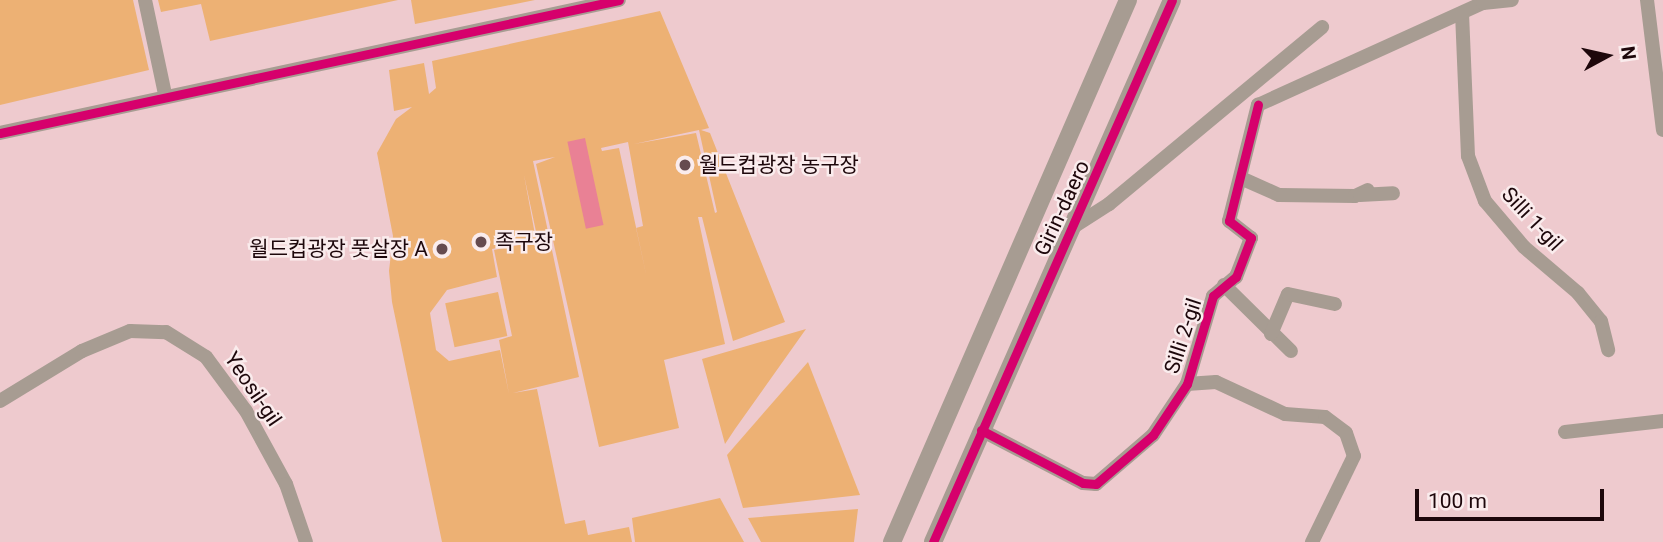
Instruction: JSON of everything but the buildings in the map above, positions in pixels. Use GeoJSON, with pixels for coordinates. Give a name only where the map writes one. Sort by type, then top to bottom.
{"type":"FeatureCollection","features":[{"type":"Feature","properties":{"kind":"street"},"geometry":{"type":"LineString","coordinates":[[145,0],[165,94]]}},
{"type":"Feature","properties":{"kind":"street"},"geometry":{"type":"LineString","coordinates":[[0,133],[165,94],[620,0]]}},
{"type":"Feature","properties":{"kind":"street","name":"Girin-daero"},"geometry":{"type":"LineString","coordinates":[[892,542],[1128,0]]}},
{"type":"Feature","properties":{"kind":"street","name":"Girin-daero"},"geometry":{"type":"LineString","coordinates":[[933,542],[1172,0]]}},
{"type":"Feature","properties":{"kind":"street"},"geometry":{"type":"LineString","coordinates":[[1247,92],[1258,105],[1483,3],[1512,0]]}},
{"type":"Feature","properties":{"kind":"street"},"geometry":{"type":"LineString","coordinates":[[1647,0],[1663,131]]}},
{"type":"Feature","properties":{"kind":"street","name":"Silli 1-gil"},"geometry":{"type":"LineString","coordinates":[[1462,13],[1468,156],[1485,201],[1524,247],[1578,293],[1601,321],[1608,349]]}},
{"type":"Feature","properties":{"kind":"street"},"geometry":{"type":"LineString","coordinates":[[1073,227],[1109,204],[1322,27]]}},
{"type":"Feature","properties":{"kind":"street","name":"Silli 2-gil"},"geometry":{"type":"LineString","coordinates":[[981,430],[1083,483],[1096,484],[1153,435],[1187,384],[1213,296],[1236,277],[1251,238],[1229,222],[1242,179],[1258,105]]}},
{"type":"Feature","properties":{"kind":"street"},"geometry":{"type":"LineString","coordinates":[[1242,179],[1279,195],[1393,193]]}},
{"type":"Feature","properties":{"kind":"street","name":"Silli 2-gil"},"geometry":{"type":"LineString","coordinates":[[1224,285],[1291,351]]}},
{"type":"Feature","properties":{"kind":"street"},"geometry":{"type":"LineString","coordinates":[[1271,334],[1289,294],[1335,304]]}},
{"type":"Feature","properties":{"kind":"street","name":"Yeosil-gil"},"geometry":{"type":"LineString","coordinates":[[0,401],[82,351],[130,331],[166,332],[206,357],[246,411],[286,484],[306,542]]}},
{"type":"Feature","properties":{"kind":"street"},"geometry":{"type":"LineString","coordinates":[[1187,384],[1216,382],[1285,414],[1325,417],[1346,433],[1354,456],[1312,542]]}},
{"type":"Feature","properties":{"kind":"street"},"geometry":{"type":"LineString","coordinates":[[1565,432],[1663,421]]}},
{"type":"Feature","properties":{"kind":"shaded area"},"geometry":{"type":"Polygon","coordinates":[[[0,0],[133,0],[149,70],[0,105],[0,0]]]}},
{"type":"Feature","properties":{"kind":"shaded area"},"geometry":{"type":"Polygon","coordinates":[[[158,0],[398,0],[210,41],[201,4],[161,12],[158,0]]]}},
{"type":"Feature","properties":{"kind":"shaded area"},"geometry":{"type":"Polygon","coordinates":[[[411,0],[535,0],[415,24],[411,0]]]}},
{"type":"Feature","properties":{"kind":"shaded area"},"geometry":{"type":"Polygon","coordinates":[[[660,11],[709,128],[701,130],[710,133],[785,322],[733,341],[702,217],[698,217],[725,344],[664,360],[679,428],[599,447],[536,164],[555,157],[533,161],[579,377],[513,393],[537,389],[565,524],[585,520],[588,535],[629,527],[632,542],[442,542],[392,302],[389,271],[393,236],[377,153],[396,119],[412,107],[394,111],[389,70],[424,63],[429,94],[436,88],[432,61],[660,11]],[[699,130],[634,144],[696,133],[715,213],[717,212],[699,130]],[[628,142],[601,148],[602,151],[619,148],[636,228],[643,226],[628,142]],[[524,175],[536,240],[492,249],[497,277],[447,290],[430,313],[436,350],[449,361],[500,350],[509,394],[499,340],[512,336],[494,250],[538,241],[524,175]]]}},
{"type":"Feature","properties":{"kind":"shaded area"},"geometry":{"type":"Polygon","coordinates":[[[585,138],[604,225],[586,229],[567,142],[585,138]]]}},
{"type":"Feature","properties":{"kind":"shaded area"},"geometry":{"type":"Polygon","coordinates":[[[498,292],[507,336],[455,347],[445,303],[498,292]]]}},
{"type":"Feature","properties":{"kind":"shaded area"},"geometry":{"type":"Polygon","coordinates":[[[806,329],[735,429],[725,444],[702,359],[806,329]]]}},
{"type":"Feature","properties":{"kind":"shaded area"},"geometry":{"type":"Polygon","coordinates":[[[808,362],[860,495],[743,508],[727,455],[808,362]]]}},
{"type":"Feature","properties":{"kind":"shaded area"},"geometry":{"type":"Polygon","coordinates":[[[720,498],[744,542],[635,542],[632,518],[720,498]]]}},
{"type":"Feature","properties":{"kind":"shaded area"},"geometry":{"type":"Polygon","coordinates":[[[858,509],[854,542],[761,542],[748,518],[858,509]]]}},
{"type":"Feature","properties":{"kind":"cycle path"},"geometry":{"type":"LineString","coordinates":[[0,133],[619,0]]}},
{"type":"Feature","properties":{"kind":"cycle path"},"geometry":{"type":"LineString","coordinates":[[933,542],[1172,0]]}},
{"type":"Feature","properties":{"kind":"cycle path"},"geometry":{"type":"LineString","coordinates":[[981,430],[1083,483],[1096,484],[1153,435],[1187,384],[1213,296],[1236,277],[1251,238],[1229,221],[1258,105]]}},
{"type":"Feature","properties":{"kind":"place","name":"월드컵광장 농구장"},"geometry":{"type":"Point","coordinates":[685,165]}},
{"type":"Feature","properties":{"kind":"place","name":"족구장"},"geometry":{"type":"Point","coordinates":[481,242]}},
{"type":"Feature","properties":{"kind":"place","name":"월드컵광장 풋살장 A"},"geometry":{"type":"Point","coordinates":[442,249]}}]}
